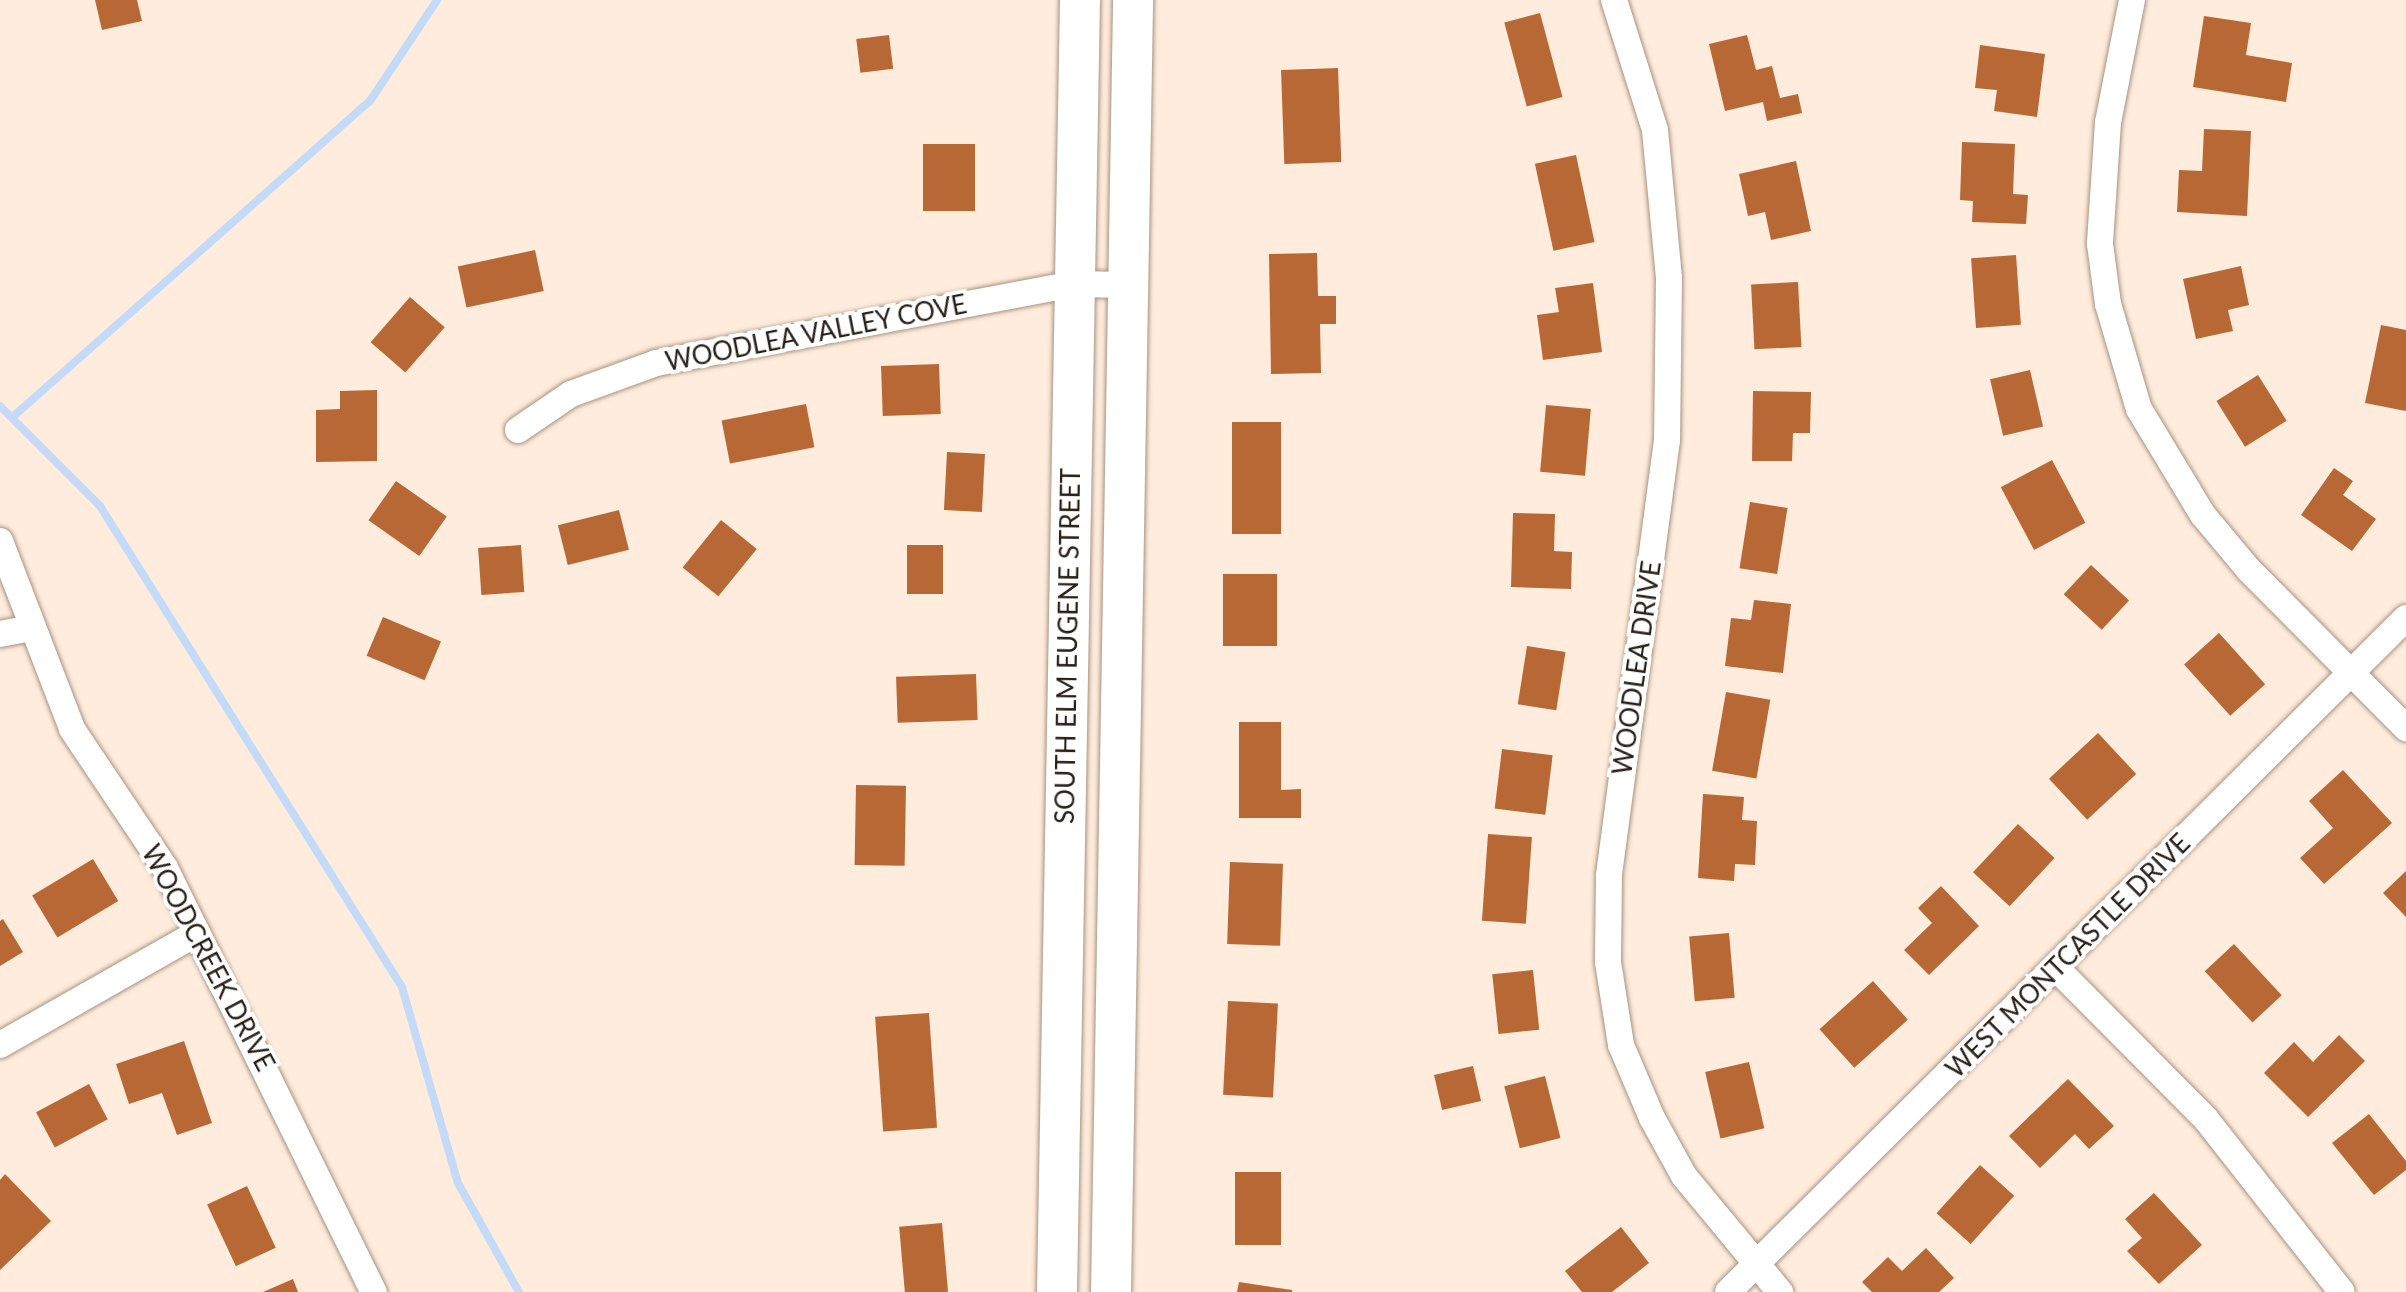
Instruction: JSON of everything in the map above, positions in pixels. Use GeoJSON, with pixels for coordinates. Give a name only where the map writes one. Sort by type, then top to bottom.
{"type":"FeatureCollection","features":[{"type":"Feature","properties":{"kind":"main road","name":"SOUTH ELM EUGENE STREET"},"geometry":{"type":"LineString","coordinates":[[1057,1292],[1080,0]]}},
{"type":"Feature","properties":{"kind":"main road","name":"SOUTH ELM EUGENE STREET"},"geometry":{"type":"LineString","coordinates":[[1111,1292],[1133,0]]}},
{"type":"Feature","properties":{"kind":"street","name":"WOODLEA DRIVE"},"geometry":{"type":"LineString","coordinates":[[1614,0],[1655,130],[1669,278],[1667,440],[1609,876],[1608,962],[1621,1045],[1652,1118],[1684,1176],[1780,1292]]}},
{"type":"Feature","properties":{"kind":"street"},"geometry":{"type":"LineString","coordinates":[[2132,0],[2108,122],[2100,244],[2124,363],[2163,454],[2203,515],[2350,673],[2406,728]]}},
{"type":"Feature","properties":{"kind":"street","name":"WOODLEA VALLEY COVE"},"geometry":{"type":"LineString","coordinates":[[518,430],[571,394],[656,363],[1074,284],[1128,285]]}},
{"type":"Feature","properties":{"kind":"street","name":"WOODCREEK DRIVE"},"geometry":{"type":"LineString","coordinates":[[0,541],[72,729],[165,868],[374,1292]]}},
{"type":"Feature","properties":{"kind":"street","name":"WEST MONTCASTLE DRIVE"},"geometry":{"type":"LineString","coordinates":[[1728,1292],[2057,969],[2406,618]]}},
{"type":"Feature","properties":{"kind":"street"},"geometry":{"type":"LineString","coordinates":[[0,634],[32,628]]}},
{"type":"Feature","properties":{"kind":"street"},"geometry":{"type":"LineString","coordinates":[[0,1045],[197,933]]}},
{"type":"Feature","properties":{"kind":"street"},"geometry":{"type":"LineString","coordinates":[[2057,969],[2205,1118],[2342,1292]]}},
{"type":"Feature","properties":{"kind":"building"},"geometry":{"type":"Polygon","coordinates":[[[95,0],[137,0],[142,21],[102,30],[95,0]]]}},
{"type":"Feature","properties":{"kind":"building"},"geometry":{"type":"Polygon","coordinates":[[[1540,13],[1563,97],[1527,107],[1504,23],[1540,13]]]}},
{"type":"Feature","properties":{"kind":"building"},"geometry":{"type":"Polygon","coordinates":[[[2204,16],[2251,23],[2246,55],[2292,63],[2286,102],[2193,87],[2204,16]]]}},
{"type":"Feature","properties":{"kind":"building"},"geometry":{"type":"Polygon","coordinates":[[[889,35],[893,69],[860,73],[856,39],[889,35]]]}},
{"type":"Feature","properties":{"kind":"building"},"geometry":{"type":"Polygon","coordinates":[[[1747,35],[1756,70],[1772,66],[1780,98],[1798,94],[1802,113],[1767,121],[1763,102],[1725,111],[1709,44],[1747,35]]]}},
{"type":"Feature","properties":{"kind":"building"},"geometry":{"type":"Polygon","coordinates":[[[1980,45],[2045,54],[2037,117],[1994,111],[1997,90],[1975,88],[1980,45]]]}},
{"type":"Feature","properties":{"kind":"building"},"geometry":{"type":"Polygon","coordinates":[[[1338,68],[1341,162],[1284,164],[1281,70],[1338,68]]]}},
{"type":"Feature","properties":{"kind":"building"},"geometry":{"type":"Polygon","coordinates":[[[2204,129],[2251,131],[2247,216],[2177,212],[2179,170],[2202,171],[2204,129]]]}},
{"type":"Feature","properties":{"kind":"building"},"geometry":{"type":"Polygon","coordinates":[[[1962,142],[2015,144],[2013,194],[2028,195],[2026,224],[1972,222],[1973,201],[1960,200],[1962,142]]]}},
{"type":"Feature","properties":{"kind":"building"},"geometry":{"type":"Polygon","coordinates":[[[923,144],[975,144],[975,211],[923,211],[923,144]]]}},
{"type":"Feature","properties":{"kind":"building"},"geometry":{"type":"Polygon","coordinates":[[[1576,155],[1595,242],[1553,251],[1535,164],[1576,155]]]}},
{"type":"Feature","properties":{"kind":"building"},"geometry":{"type":"Polygon","coordinates":[[[1796,161],[1811,231],[1771,240],[1765,212],[1748,216],[1739,174],[1796,161]]]}},
{"type":"Feature","properties":{"kind":"building"},"geometry":{"type":"Polygon","coordinates":[[[535,250],[544,291],[466,308],[458,266],[535,250]]]}},
{"type":"Feature","properties":{"kind":"building"},"geometry":{"type":"Polygon","coordinates":[[[1317,253],[1318,296],[1336,296],[1336,324],[1320,324],[1321,373],[1271,374],[1269,254],[1317,253]]]}},
{"type":"Feature","properties":{"kind":"building"},"geometry":{"type":"Polygon","coordinates":[[[2016,255],[2021,325],[1976,328],[1971,258],[2016,255]]]}},
{"type":"Feature","properties":{"kind":"building"},"geometry":{"type":"Polygon","coordinates":[[[2241,266],[2249,305],[2228,310],[2233,331],[2196,339],[2183,279],[2241,266]]]}},
{"type":"Feature","properties":{"kind":"building"},"geometry":{"type":"Polygon","coordinates":[[[1798,282],[1801,347],[1754,349],[1751,284],[1798,282]]]}},
{"type":"Feature","properties":{"kind":"building"},"geometry":{"type":"Polygon","coordinates":[[[1593,283],[1602,352],[1543,360],[1537,315],[1559,312],[1555,288],[1593,283]]]}},
{"type":"Feature","properties":{"kind":"building"},"geometry":{"type":"Polygon","coordinates":[[[410,297],[445,327],[405,372],[371,342],[410,297]]]}},
{"type":"Feature","properties":{"kind":"building"},"geometry":{"type":"Polygon","coordinates":[[[2381,325],[2406,330],[2406,411],[2365,403],[2381,325]]]}},
{"type":"Feature","properties":{"kind":"building"},"geometry":{"type":"Polygon","coordinates":[[[939,364],[941,414],[883,416],[881,366],[939,364]]]}},
{"type":"Feature","properties":{"kind":"building"},"geometry":{"type":"Polygon","coordinates":[[[2030,370],[2043,427],[2003,436],[1990,379],[2030,370]]]}},
{"type":"Feature","properties":{"kind":"building"},"geometry":{"type":"Polygon","coordinates":[[[2258,375],[2287,421],[2245,447],[2216,401],[2258,375]]]}},
{"type":"Feature","properties":{"kind":"building"},"geometry":{"type":"Polygon","coordinates":[[[377,390],[377,461],[316,462],[316,410],[340,409],[340,391],[377,390]]]}},
{"type":"Feature","properties":{"kind":"building"},"geometry":{"type":"Polygon","coordinates":[[[1753,391],[1811,392],[1810,433],[1793,433],[1792,461],[1752,461],[1753,391]]]}},
{"type":"Feature","properties":{"kind":"building"},"geometry":{"type":"Polygon","coordinates":[[[806,404],[814,447],[730,464],[722,420],[806,404]]]}},
{"type":"Feature","properties":{"kind":"building"},"geometry":{"type":"Polygon","coordinates":[[[1546,405],[1591,409],[1585,476],[1540,472],[1546,405]]]}},
{"type":"Feature","properties":{"kind":"building"},"geometry":{"type":"Polygon","coordinates":[[[1232,422],[1281,422],[1281,534],[1232,534],[1232,422]]]}},
{"type":"Feature","properties":{"kind":"building"},"geometry":{"type":"Polygon","coordinates":[[[947,452],[985,454],[982,512],[944,510],[947,452]]]}},
{"type":"Feature","properties":{"kind":"building"},"geometry":{"type":"Polygon","coordinates":[[[2052,460],[2085,523],[2034,550],[2001,487],[2052,460]]]}},
{"type":"Feature","properties":{"kind":"building"},"geometry":{"type":"Polygon","coordinates":[[[2334,468],[2353,481],[2343,495],[2376,519],[2352,551],[2301,515],[2334,468]]]}},
{"type":"Feature","properties":{"kind":"building"},"geometry":{"type":"Polygon","coordinates":[[[396,481],[447,517],[419,556],[368,520],[396,481]]]}},
{"type":"Feature","properties":{"kind":"building"},"geometry":{"type":"Polygon","coordinates":[[[1750,502],[1788,508],[1777,574],[1740,568],[1750,502]]]}},
{"type":"Feature","properties":{"kind":"building"},"geometry":{"type":"Polygon","coordinates":[[[619,510],[629,550],[568,565],[558,525],[619,510]]]}},
{"type":"Feature","properties":{"kind":"building"},"geometry":{"type":"Polygon","coordinates":[[[1513,513],[1555,514],[1554,551],[1572,552],[1571,589],[1511,587],[1513,513]]]}},
{"type":"Feature","properties":{"kind":"building"},"geometry":{"type":"Polygon","coordinates":[[[721,520],[757,549],[718,596],[683,567],[721,520]]]}},
{"type":"Feature","properties":{"kind":"building"},"geometry":{"type":"Polygon","coordinates":[[[521,545],[524,592],[481,595],[478,548],[521,545]]]}},
{"type":"Feature","properties":{"kind":"building"},"geometry":{"type":"Polygon","coordinates":[[[907,545],[943,545],[943,594],[907,594],[907,545]]]}},
{"type":"Feature","properties":{"kind":"building"},"geometry":{"type":"Polygon","coordinates":[[[2091,565],[2129,600],[2102,630],[2064,594],[2091,565]]]}},
{"type":"Feature","properties":{"kind":"building"},"geometry":{"type":"Polygon","coordinates":[[[1223,574],[1277,574],[1277,646],[1223,646],[1223,574]]]}},
{"type":"Feature","properties":{"kind":"building"},"geometry":{"type":"Polygon","coordinates":[[[1754,600],[1791,604],[1783,673],[1725,666],[1731,618],[1751,620],[1754,600]]]}},
{"type":"Feature","properties":{"kind":"building"},"geometry":{"type":"Polygon","coordinates":[[[383,617],[441,642],[425,680],[367,656],[383,617]]]}},
{"type":"Feature","properties":{"kind":"building"},"geometry":{"type":"Polygon","coordinates":[[[2219,633],[2265,684],[2230,716],[2184,664],[2219,633]]]}},
{"type":"Feature","properties":{"kind":"building"},"geometry":{"type":"Polygon","coordinates":[[[1527,646],[1566,652],[1556,710],[1518,704],[1527,646]]]}},
{"type":"Feature","properties":{"kind":"building"},"geometry":{"type":"Polygon","coordinates":[[[976,674],[978,720],[898,723],[896,677],[976,674]]]}},
{"type":"Feature","properties":{"kind":"building"},"geometry":{"type":"Polygon","coordinates":[[[1726,692],[1770,700],[1756,779],[1712,771],[1726,692]]]}},
{"type":"Feature","properties":{"kind":"building"},"geometry":{"type":"Polygon","coordinates":[[[1239,722],[1281,722],[1281,790],[1301,789],[1301,818],[1239,818],[1239,722]]]}},
{"type":"Feature","properties":{"kind":"building"},"geometry":{"type":"Polygon","coordinates":[[[2098,733],[2136,774],[2087,820],[2049,779],[2098,733]]]}},
{"type":"Feature","properties":{"kind":"building"},"geometry":{"type":"Polygon","coordinates":[[[1502,749],[1553,755],[1545,815],[1495,809],[1502,749]]]}},
{"type":"Feature","properties":{"kind":"building"},"geometry":{"type":"Polygon","coordinates":[[[2343,770],[2392,823],[2324,884],[2300,858],[2333,828],[2309,801],[2343,770]]]}},
{"type":"Feature","properties":{"kind":"building"},"geometry":{"type":"Polygon","coordinates":[[[856,785],[906,786],[905,866],[855,865],[856,785]]]}},
{"type":"Feature","properties":{"kind":"building"},"geometry":{"type":"Polygon","coordinates":[[[1703,794],[1744,797],[1742,820],[1757,821],[1755,865],[1735,864],[1734,881],[1698,878],[1703,794]]]}},
{"type":"Feature","properties":{"kind":"building"},"geometry":{"type":"Polygon","coordinates":[[[2018,824],[2055,858],[2010,906],[1973,872],[2018,824]]]}},
{"type":"Feature","properties":{"kind":"building"},"geometry":{"type":"Polygon","coordinates":[[[1488,834],[1532,837],[1526,924],[1482,921],[1488,834]]]}},
{"type":"Feature","properties":{"kind":"building"},"geometry":{"type":"Polygon","coordinates":[[[93,859],[118,901],[57,938],[32,896],[93,859]]]}},
{"type":"Feature","properties":{"kind":"building"},"geometry":{"type":"Polygon","coordinates":[[[1230,862],[1283,864],[1280,946],[1227,944],[1230,862]]]}},
{"type":"Feature","properties":{"kind":"building"},"geometry":{"type":"Polygon","coordinates":[[[2406,871],[2406,917],[2383,893],[2406,871]]]}},
{"type":"Feature","properties":{"kind":"building"},"geometry":{"type":"Polygon","coordinates":[[[1941,886],[1979,926],[1929,975],[1904,950],[1932,923],[1918,908],[1941,886]]]}},
{"type":"Feature","properties":{"kind":"building"},"geometry":{"type":"Polygon","coordinates":[[[3,919],[23,952],[0,966],[0,921],[3,919]]]}},
{"type":"Feature","properties":{"kind":"building"},"geometry":{"type":"Polygon","coordinates":[[[1729,933],[1735,998],[1695,1001],[1689,936],[1729,933]]]}},
{"type":"Feature","properties":{"kind":"building"},"geometry":{"type":"Polygon","coordinates":[[[2234,944],[2282,995],[2252,1022],[2205,971],[2234,944]]]}},
{"type":"Feature","properties":{"kind":"building"},"geometry":{"type":"Polygon","coordinates":[[[1533,970],[1539,1030],[1498,1034],[1492,974],[1533,970]]]}},
{"type":"Feature","properties":{"kind":"building"},"geometry":{"type":"Polygon","coordinates":[[[1873,981],[1908,1020],[1854,1068],[1819,1029],[1873,981]]]}},
{"type":"Feature","properties":{"kind":"building"},"geometry":{"type":"Polygon","coordinates":[[[1228,1001],[1278,1004],[1273,1097],[1223,1095],[1228,1001]]]}},
{"type":"Feature","properties":{"kind":"building"},"geometry":{"type":"Polygon","coordinates":[[[929,1013],[937,1128],[883,1131],[875,1017],[929,1013]]]}},
{"type":"Feature","properties":{"kind":"building"},"geometry":{"type":"Polygon","coordinates":[[[2339,1035],[2365,1061],[2308,1117],[2264,1073],[2294,1042],[2313,1062],[2339,1035]]]}},
{"type":"Feature","properties":{"kind":"building"},"geometry":{"type":"Polygon","coordinates":[[[184,1041],[212,1123],[177,1135],[162,1093],[129,1104],[116,1064],[184,1041]]]}},
{"type":"Feature","properties":{"kind":"building"},"geometry":{"type":"Polygon","coordinates":[[[1749,1062],[1764,1128],[1720,1138],[1705,1072],[1749,1062]]]}},
{"type":"Feature","properties":{"kind":"building"},"geometry":{"type":"Polygon","coordinates":[[[1473,1066],[1481,1101],[1442,1110],[1434,1075],[1473,1066]]]}},
{"type":"Feature","properties":{"kind":"building"},"geometry":{"type":"Polygon","coordinates":[[[1545,1076],[1560,1138],[1520,1148],[1504,1086],[1545,1076]]]}},
{"type":"Feature","properties":{"kind":"building"},"geometry":{"type":"Polygon","coordinates":[[[2068,1079],[2114,1126],[2089,1149],[2075,1134],[2040,1168],[2009,1136],[2068,1079]]]}},
{"type":"Feature","properties":{"kind":"building"},"geometry":{"type":"Polygon","coordinates":[[[89,1084],[108,1119],[55,1147],[36,1112],[89,1084]]]}},
{"type":"Feature","properties":{"kind":"building"},"geometry":{"type":"Polygon","coordinates":[[[2369,1114],[2406,1161],[2406,1170],[2374,1195],[2332,1143],[2369,1114]]]}},
{"type":"Feature","properties":{"kind":"building"},"geometry":{"type":"Polygon","coordinates":[[[1980,1165],[2014,1196],[1971,1244],[1937,1213],[1980,1165]]]}},
{"type":"Feature","properties":{"kind":"building"},"geometry":{"type":"Polygon","coordinates":[[[1235,1172],[1281,1172],[1281,1245],[1235,1245],[1235,1172]]]}},
{"type":"Feature","properties":{"kind":"building"},"geometry":{"type":"Polygon","coordinates":[[[5,1174],[51,1221],[0,1270],[0,1180],[5,1174]]]}},
{"type":"Feature","properties":{"kind":"building"},"geometry":{"type":"Polygon","coordinates":[[[247,1186],[276,1248],[236,1266],[207,1205],[247,1186]]]}},
{"type":"Feature","properties":{"kind":"building"},"geometry":{"type":"Polygon","coordinates":[[[2154,1193],[2202,1245],[2159,1284],[2127,1251],[2142,1238],[2125,1219],[2154,1193]]]}},
{"type":"Feature","properties":{"kind":"building"},"geometry":{"type":"Polygon","coordinates":[[[942,1223],[948,1292],[905,1292],[899,1227],[942,1223]]]}},
{"type":"Feature","properties":{"kind":"building"},"geometry":{"type":"Polygon","coordinates":[[[1621,1227],[1649,1263],[1612,1292],[1582,1292],[1565,1271],[1621,1227]]]}},
{"type":"Feature","properties":{"kind":"building"},"geometry":{"type":"Polygon","coordinates":[[[1926,1248],[1954,1278],[1939,1292],[1872,1292],[1862,1282],[1888,1257],[1902,1271],[1926,1248]]]}},
{"type":"Feature","properties":{"kind":"building"},"geometry":{"type":"Polygon","coordinates":[[[293,1279],[298,1292],[263,1292],[293,1279]]]}},
{"type":"Feature","properties":{"kind":"building"},"geometry":{"type":"Polygon","coordinates":[[[1239,1282],[1292,1290],[1292,1292],[1237,1292],[1239,1282]]]}},
{"type":"Feature","properties":{"kind":"waterway"},"geometry":{"type":"LineString","coordinates":[[16,414],[370,101],[437,0]]}},
{"type":"Feature","properties":{"kind":"waterway"},"geometry":{"type":"LineString","coordinates":[[0,406],[100,506],[402,987],[458,1183],[519,1292]]}}]}
